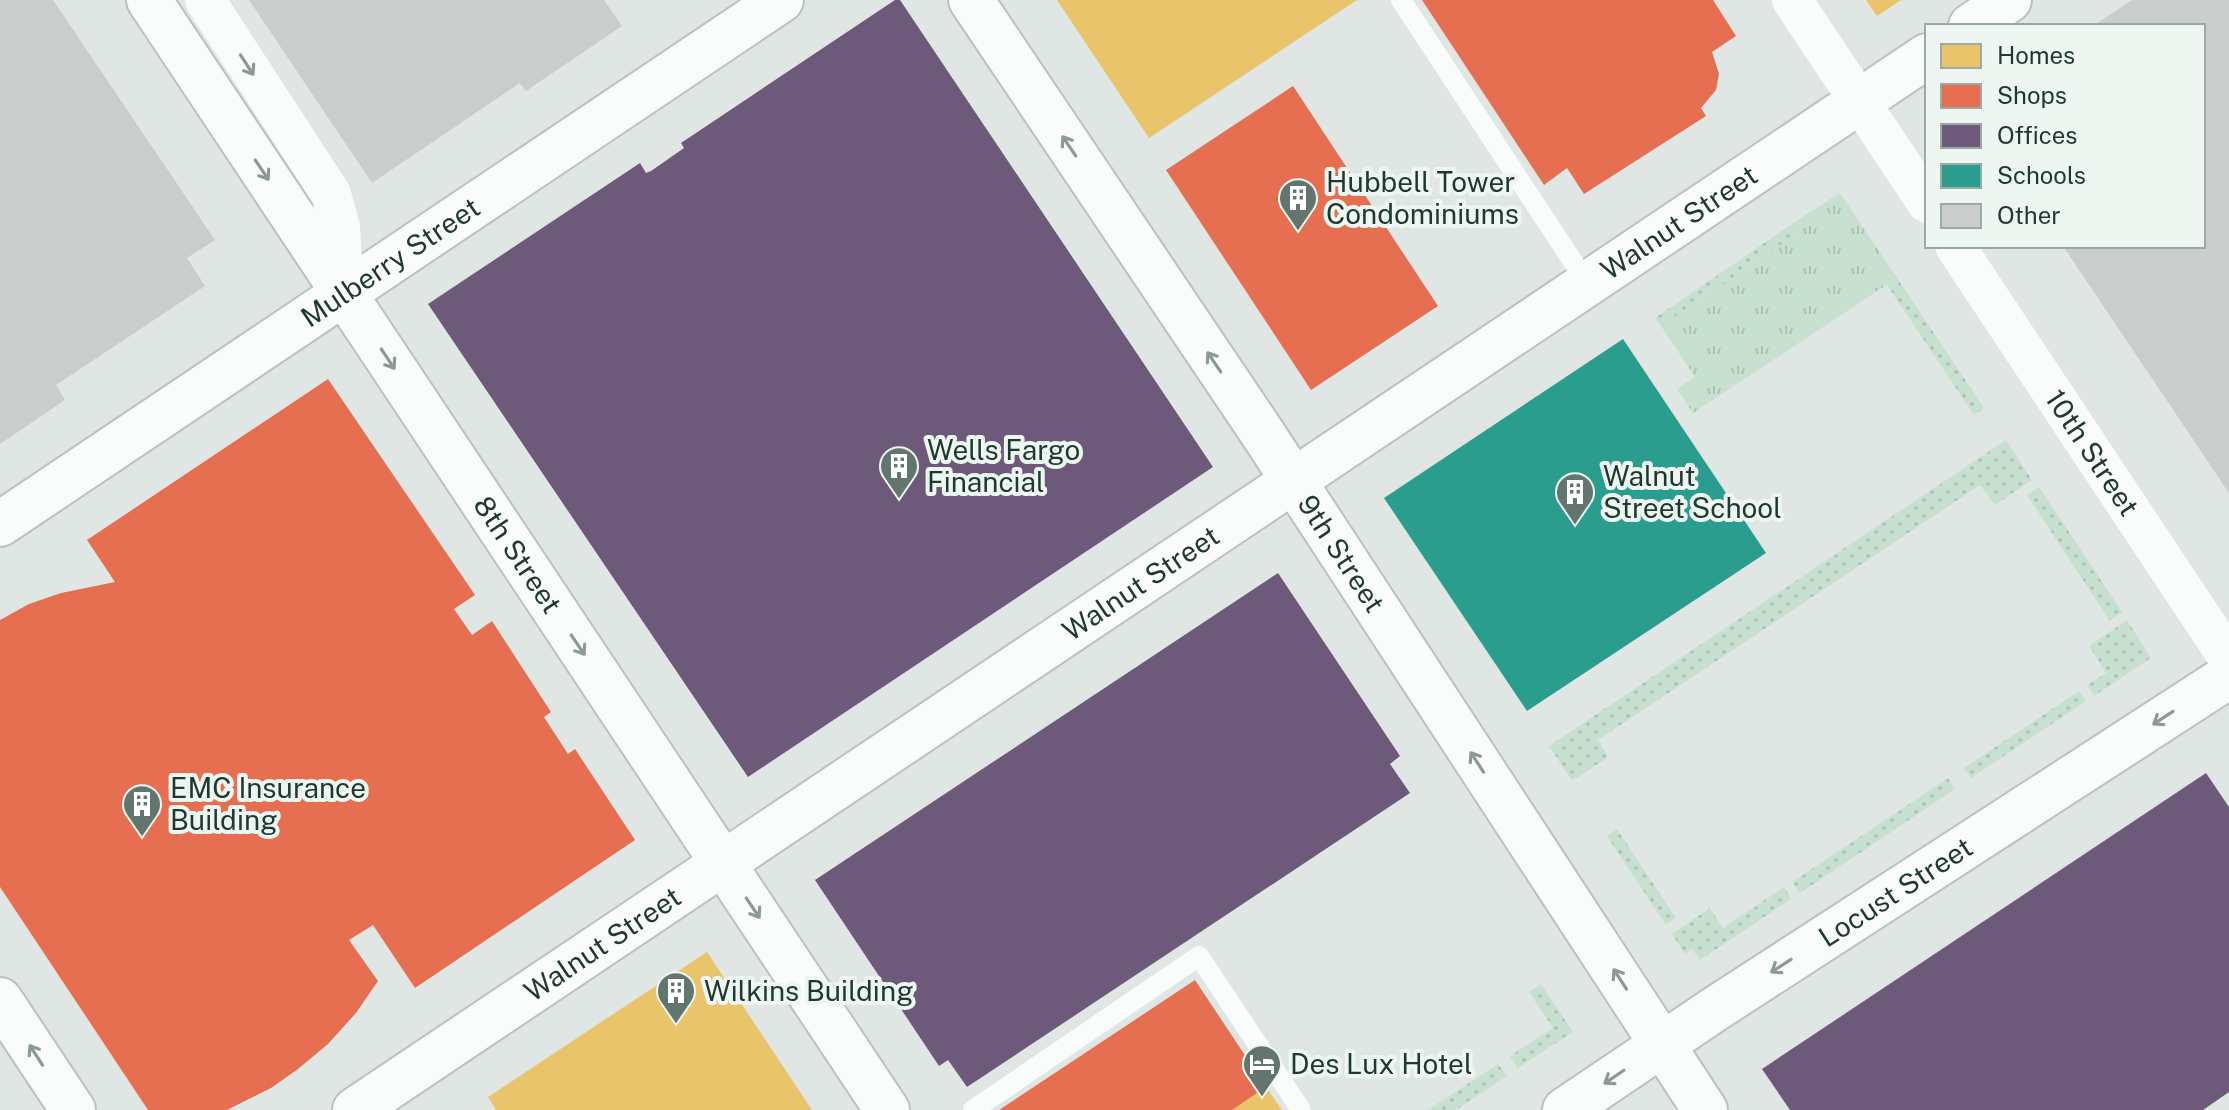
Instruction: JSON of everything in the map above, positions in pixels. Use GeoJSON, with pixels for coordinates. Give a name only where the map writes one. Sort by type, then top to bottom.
{"type":"FeatureCollection","features":[{"type":"Feature","properties":{"kind":"main road","name":"Mulberry Street"},"geometry":{"type":"LineString","coordinates":[[0,524],[781,0]]}},
{"type":"Feature","properties":{"kind":"main road","name":"9th Street"},"geometry":{"type":"LineString","coordinates":[[971,0],[1292,481],[1705,1110]]}},
{"type":"Feature","properties":{"kind":"main road"},"geometry":{"type":"LineString","coordinates":[[1974,24],[2009,0]]}},
{"type":"Feature","properties":{"kind":"main road","name":"8th Street"},"geometry":{"type":"LineString","coordinates":[[160,18],[887,1110]]}},
{"type":"Feature","properties":{"kind":"main road","name":"Walnut Street"},"geometry":{"type":"LineString","coordinates":[[355,1110],[1925,57]]}},
{"type":"Feature","properties":{"kind":"main road","name":"Locust Street"},"geometry":{"type":"LineString","coordinates":[[1565,1110],[2229,676]]}},
{"type":"Feature","properties":{"kind":"main road"},"geometry":{"type":"LineString","coordinates":[[0,1000],[73,1110]]}},
{"type":"Feature","properties":{"kind":"street"},"geometry":{"type":"LineString","coordinates":[[205,0],[331,194],[340,227],[344,294]]}},
{"type":"Feature","properties":{"kind":"street"},"geometry":{"type":"LineString","coordinates":[[1792,0],[1925,200]]}},
{"type":"Feature","properties":{"kind":"street","name":"10th Street"},"geometry":{"type":"LineString","coordinates":[[1956,248],[2229,659]]}},
{"type":"Feature","properties":{"kind":"lane"},"geometry":{"type":"LineString","coordinates":[[1401,0],[1587,283]]}},
{"type":"Feature","properties":{"kind":"lane"},"geometry":{"type":"LineString","coordinates":[[973,1110],[1199,956],[1301,1110]]}},
{"type":"Feature","properties":{"kind":"green space"},"geometry":{"type":"Polygon","coordinates":[[[1840,193],[1897,278],[1693,413],[1677,389],[1695,377],[1661,326],[1798,233],[1792,224],[1840,193]]]}},
{"type":"Feature","properties":{"kind":"green space"},"geometry":{"type":"Polygon","coordinates":[[[1792,224],[1798,233],[1661,326],[1655,318],[1792,224]]]}},
{"type":"Feature","properties":{"kind":"green space"},"geometry":{"type":"Polygon","coordinates":[[[1897,278],[1984,408],[1974,415],[1887,285],[1897,278]]]}},
{"type":"Feature","properties":{"kind":"green space"},"geometry":{"type":"Polygon","coordinates":[[[2006,440],[2032,480],[1995,505],[1980,485],[1598,740],[1608,757],[1572,781],[1549,746],[2006,440]]]}},
{"type":"Feature","properties":{"kind":"green space"},"geometry":{"type":"Polygon","coordinates":[[[2039,487],[2122,612],[2110,621],[2027,495],[2039,487]]]}},
{"type":"Feature","properties":{"kind":"green space"},"geometry":{"type":"Polygon","coordinates":[[[2127,620],[2151,658],[2094,696],[2087,685],[2106,673],[2089,646],[2127,620]]]}},
{"type":"Feature","properties":{"kind":"green space"},"geometry":{"type":"Polygon","coordinates":[[[2079,691],[2086,701],[1971,778],[1964,768],[2079,691]]]}},
{"type":"Feature","properties":{"kind":"green space"},"geometry":{"type":"Polygon","coordinates":[[[1948,778],[1955,789],[1800,893],[1792,882],[1948,778]]]}},
{"type":"Feature","properties":{"kind":"green space"},"geometry":{"type":"Polygon","coordinates":[[[1617,829],[1676,918],[1666,925],[1607,836],[1617,829]]]}},
{"type":"Feature","properties":{"kind":"green space"},"geometry":{"type":"Polygon","coordinates":[[[1784,887],[1791,899],[1700,960],[1692,949],[1685,954],[1672,934],[1710,908],[1723,928],[1784,887]]]}},
{"type":"Feature","properties":{"kind":"green space"},"geometry":{"type":"Polygon","coordinates":[[[1541,984],[1573,1032],[1518,1068],[1510,1056],[1553,1028],[1529,992],[1541,984]]]}},
{"type":"Feature","properties":{"kind":"green space"},"geometry":{"type":"Polygon","coordinates":[[[1498,1064],[1507,1076],[1456,1110],[1428,1110],[1498,1064]]]}},
{"type":"Feature","properties":{"kind":"building: Homes"},"geometry":{"type":"Polygon","coordinates":[[[1057,0],[1357,0],[1149,138],[1057,0]]]}},
{"type":"Feature","properties":{"kind":"building: Homes"},"geometry":{"type":"Polygon","coordinates":[[[1866,0],[1901,0],[1877,16],[1866,0]]]}},
{"type":"Feature","properties":{"kind":"building: Homes","name":"Wilkins Building"},"geometry":{"type":"Polygon","coordinates":[[[707,952],[812,1110],[496,1110],[488,1097],[707,952]]]}},
{"type":"Feature","properties":{"kind":"building: Homes","name":"Des Lux Hotel"},"geometry":{"type":"Polygon","coordinates":[[[1266,1087],[1282,1110],[1232,1110],[1266,1087]]]}},
{"type":"Feature","properties":{"kind":"building: Shops"},"geometry":{"type":"Polygon","coordinates":[[[1422,0],[1713,0],[1736,36],[1712,52],[1719,74],[1716,90],[1701,108],[1706,116],[1584,194],[1567,168],[1544,185],[1422,0]]]}},
{"type":"Feature","properties":{"kind":"building: Shops","name":"Hubbell Tower Condominiums"},"geometry":{"type":"Polygon","coordinates":[[[1293,86],[1438,306],[1311,390],[1166,170],[1293,86]]]}},
{"type":"Feature","properties":{"kind":"building: Shops"},"geometry":{"type":"Polygon","coordinates":[[[328,379],[475,595],[454,609],[472,635],[492,621],[551,712],[544,717],[568,754],[575,749],[635,840],[415,988],[373,925],[349,940],[378,981],[356,1013],[328,1044],[298,1069],[271,1088],[227,1110],[148,1110],[0,887],[0,620],[29,604],[61,593],[115,582],[87,540],[328,379]]]}},
{"type":"Feature","properties":{"kind":"building: Shops"},"geometry":{"type":"Polygon","coordinates":[[[1195,980],[1266,1087],[1232,1110],[999,1110],[1195,980]]]}},
{"type":"Feature","properties":{"kind":"building: Offices"},"geometry":{"type":"Polygon","coordinates":[[[895,0],[900,0],[1213,467],[748,777],[428,304],[640,163],[646,173],[651,171],[684,148],[681,143],[895,0]]]}},
{"type":"Feature","properties":{"kind":"building: Offices"},"geometry":{"type":"Polygon","coordinates":[[[1278,573],[1400,756],[1390,764],[1410,793],[967,1087],[948,1060],[939,1066],[815,880],[1278,573]]]}},
{"type":"Feature","properties":{"kind":"building: Offices"},"geometry":{"type":"Polygon","coordinates":[[[2206,773],[2229,807],[2229,1092],[2203,1110],[1790,1110],[1762,1069],[2206,773]]]}},
{"type":"Feature","properties":{"kind":"building: Schools","name":"Walnut Street School"},"geometry":{"type":"Polygon","coordinates":[[[1623,339],[1766,553],[1527,711],[1384,498],[1623,339]]]}},
{"type":"Feature","properties":{"kind":"building: Other"},"geometry":{"type":"Polygon","coordinates":[[[0,0],[53,0],[215,240],[187,258],[205,286],[56,385],[65,400],[0,444],[0,0]]]}},
{"type":"Feature","properties":{"kind":"building: Other"},"geometry":{"type":"Polygon","coordinates":[[[249,0],[604,0],[622,26],[526,91],[520,83],[372,183],[249,0]]]}},
{"type":"Feature","properties":{"kind":"building: Other"},"geometry":{"type":"Polygon","coordinates":[[[2132,0],[2229,0],[2229,493],[2064,248],[2205,248],[2205,24],[2096,24],[2132,0]]]}},
{"type":"Feature","properties":{"kind":"place","name":"Hubbell Tower Condominiums"},"geometry":{"type":"Point","coordinates":[1298,232]}},
{"type":"Feature","properties":{"kind":"place","name":"Wells Fargo Financial"},"geometry":{"type":"Point","coordinates":[899,500]}},
{"type":"Feature","properties":{"kind":"place","name":"Walnut Street School"},"geometry":{"type":"Point","coordinates":[1575,526]}},
{"type":"Feature","properties":{"kind":"place","name":"EMC Insurance Building"},"geometry":{"type":"Point","coordinates":[142,838]}},
{"type":"Feature","properties":{"kind":"place","name":"Wilkins Building"},"geometry":{"type":"Point","coordinates":[676,1025]}},
{"type":"Feature","properties":{"kind":"place","name":"Des Lux Hotel"},"geometry":{"type":"Point","coordinates":[1262,1098]}}]}
